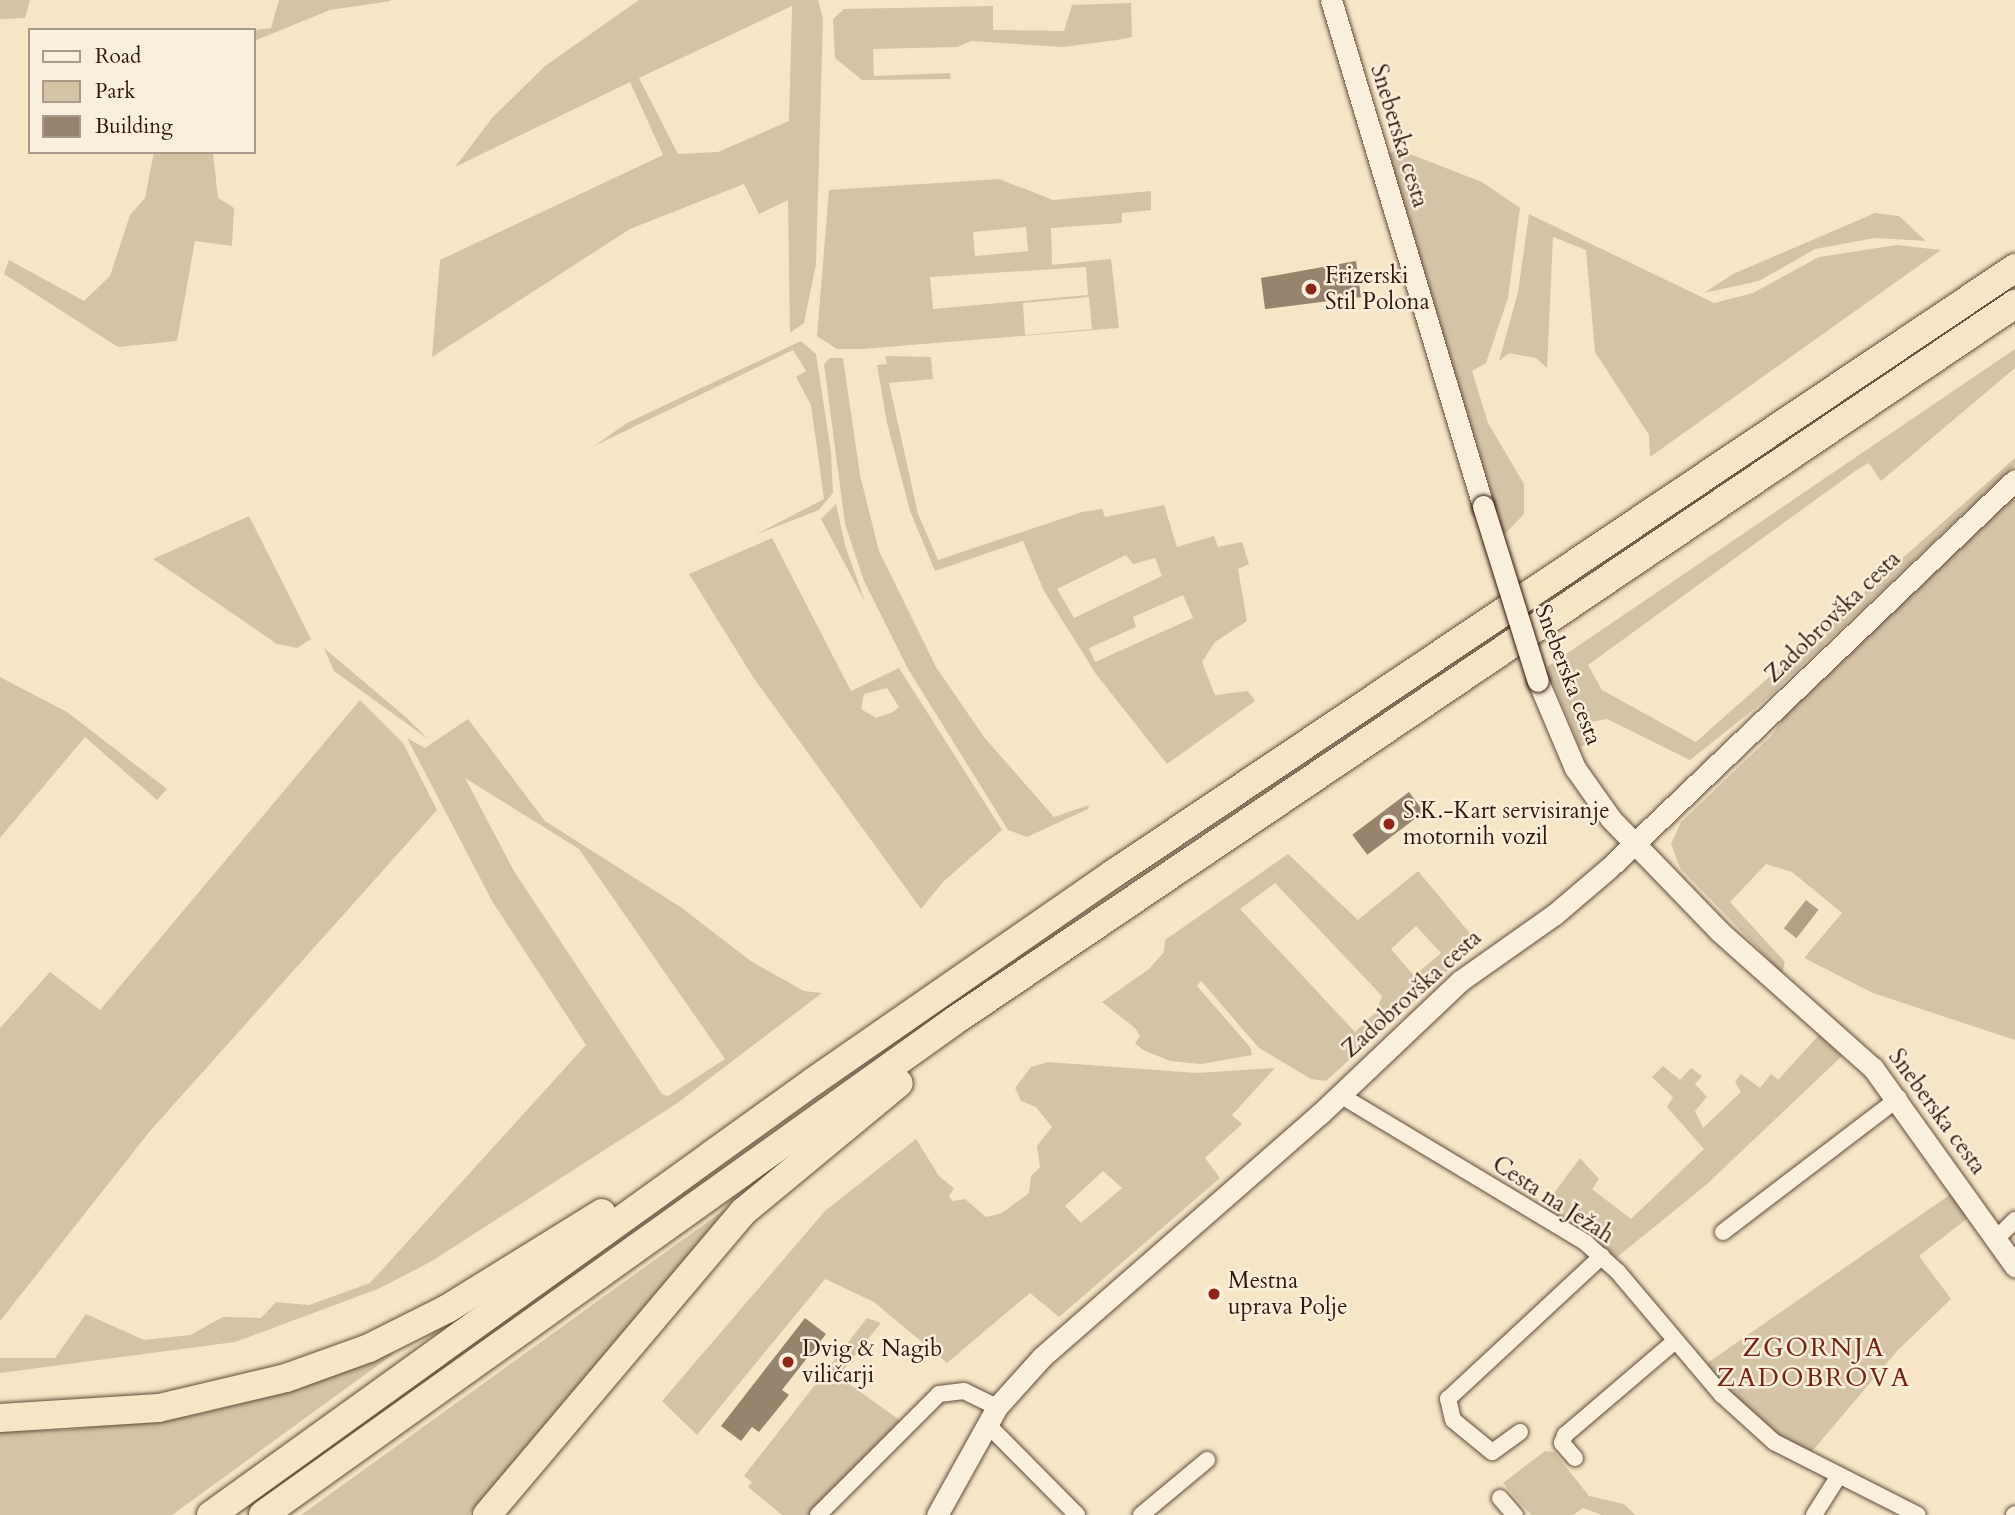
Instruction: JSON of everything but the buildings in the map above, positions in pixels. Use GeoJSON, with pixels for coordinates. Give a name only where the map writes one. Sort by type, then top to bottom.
{"type":"FeatureCollection","features":[{"type":"Feature","properties":{"kind":"highway"},"geometry":{"type":"LineString","coordinates":[[211,1515],[654,1195],[1124,866],[2015,268]]}},
{"type":"Feature","properties":{"kind":"highway"},"geometry":{"type":"LineString","coordinates":[[264,1515],[954,1021],[2015,304]]}},
{"type":"Feature","properties":{"kind":"highway"},"geometry":{"type":"LineString","coordinates":[[486,1515],[728,1228],[808,1152],[917,1069],[954,1021]]}},
{"type":"Feature","properties":{"kind":"highway"},"geometry":{"type":"LineString","coordinates":[[0,1418],[159,1408],[286,1378],[408,1329],[601,1214],[654,1195]]}},
{"type":"Feature","properties":{"kind":"main road","name":"Sneberska cesta"},"geometry":{"type":"LineString","coordinates":[[1331,0],[1538,681],[1575,768],[1634,844],[1756,965],[1863,1058],[1899,1098],[2015,1266]]}},
{"type":"Feature","properties":{"kind":"main road","name":"Zadobrovška cesta"},"geometry":{"type":"LineString","coordinates":[[937,1515],[992,1415],[1050,1349],[1340,1095],[1470,973],[1555,914],[1634,844],[2015,480]]}},
{"type":"Feature","properties":{"kind":"street","name":"Cesta na Ježah"},"geometry":{"type":"LineString","coordinates":[[1340,1095],[1602,1256],[1743,1417],[1793,1454],[1918,1515]]}},
{"type":"Feature","properties":{"kind":"street"},"geometry":{"type":"LineString","coordinates":[[1723,1232],[1899,1098]]}},
{"type":"Feature","properties":{"kind":"street"},"geometry":{"type":"LineString","coordinates":[[1996,1240],[2015,1220]]}},
{"type":"Feature","properties":{"kind":"street"},"geometry":{"type":"LineString","coordinates":[[1520,1432],[1492,1452],[1453,1420],[1448,1399],[1602,1256]]}},
{"type":"Feature","properties":{"kind":"street"},"geometry":{"type":"LineString","coordinates":[[1575,1458],[1562,1443],[1565,1435],[1675,1341]]}},
{"type":"Feature","properties":{"kind":"street"},"geometry":{"type":"LineString","coordinates":[[818,1515],[939,1394],[964,1391],[992,1415],[1077,1515]]}},
{"type":"Feature","properties":{"kind":"street"},"geometry":{"type":"LineString","coordinates":[[1141,1515],[1208,1460]]}},
{"type":"Feature","properties":{"kind":"street"},"geometry":{"type":"LineString","coordinates":[[1814,1515],[1838,1477]]}},
{"type":"Feature","properties":{"kind":"street"},"geometry":{"type":"LineString","coordinates":[[1500,1499],[1515,1515]]}},
{"type":"Feature","properties":{"kind":"green space"},"geometry":{"type":"Polygon","coordinates":[[[0,0],[30,0],[25,18],[0,19],[0,0]]]}},
{"type":"Feature","properties":{"kind":"green space"},"geometry":{"type":"Polygon","coordinates":[[[279,0],[391,1],[330,10],[256,40],[256,30],[271,28],[279,0]]]}},
{"type":"Feature","properties":{"kind":"green space"},"geometry":{"type":"Polygon","coordinates":[[[639,0],[818,0],[823,19],[816,264],[804,323],[790,333],[788,200],[759,214],[744,184],[630,229],[432,357],[440,260],[663,155],[630,82],[455,167],[492,118],[545,66],[639,0]],[[792,6],[639,78],[678,154],[718,152],[789,121],[792,6]]]}},
{"type":"Feature","properties":{"kind":"green space"},"geometry":{"type":"Polygon","coordinates":[[[1131,3],[1132,37],[1117,40],[1063,47],[971,41],[957,47],[873,49],[874,76],[950,73],[951,79],[862,80],[835,58],[833,19],[844,9],[993,6],[993,30],[1064,31],[1072,5],[1131,3]]]}},
{"type":"Feature","properties":{"kind":"green space"},"geometry":{"type":"Polygon","coordinates":[[[1397,149],[1482,182],[1520,208],[1508,298],[1486,363],[1472,371],[1488,423],[1524,484],[1524,514],[1503,536],[1388,155],[1397,149]]]}},
{"type":"Feature","properties":{"kind":"green space"},"geometry":{"type":"Polygon","coordinates":[[[154,154],[213,154],[218,198],[234,208],[232,246],[195,241],[177,341],[118,347],[4,274],[9,260],[84,301],[110,276],[130,215],[145,198],[154,154]]]}},
{"type":"Feature","properties":{"kind":"green space"},"geometry":{"type":"Polygon","coordinates":[[[999,179],[1053,200],[1151,191],[1151,210],[1122,213],[1122,223],[1051,228],[1052,265],[1111,259],[1119,328],[862,349],[837,349],[817,336],[829,190],[999,179]],[[1026,227],[973,232],[975,256],[1028,251],[1026,227]],[[1086,267],[930,277],[933,309],[1088,295],[1086,267]],[[1089,297],[1023,303],[1025,335],[1092,329],[1089,297]]]}},
{"type":"Feature","properties":{"kind":"green space"},"geometry":{"type":"Polygon","coordinates":[[[1875,213],[1899,216],[1926,241],[1875,238],[1815,249],[1759,281],[1704,293],[1733,274],[1875,213]]]}},
{"type":"Feature","properties":{"kind":"green space"},"geometry":{"type":"Polygon","coordinates":[[[1529,214],[1714,303],[1753,293],[1819,257],[1897,245],[1941,250],[1650,457],[1649,435],[1595,352],[1586,250],[1553,237],[1547,368],[1536,358],[1509,353],[1499,361],[1518,292],[1529,214]]]}},
{"type":"Feature","properties":{"kind":"green space"},"geometry":{"type":"Polygon","coordinates":[[[801,341],[816,354],[831,452],[833,493],[819,510],[755,535],[824,499],[811,405],[796,377],[806,371],[793,350],[594,446],[627,423],[801,341]]]}},
{"type":"Feature","properties":{"kind":"green space"},"geometry":{"type":"Polygon","coordinates":[[[2015,349],[2015,368],[1881,481],[1869,463],[1858,469],[1588,665],[1602,690],[1696,742],[2015,458],[2015,465],[1763,702],[1690,760],[1607,719],[1581,724],[1586,744],[1580,747],[1547,667],[2015,349]]]}},
{"type":"Feature","properties":{"kind":"green space"},"geometry":{"type":"Polygon","coordinates":[[[885,356],[931,357],[933,379],[889,383],[918,514],[938,560],[1082,512],[1102,509],[1105,517],[1164,505],[1177,547],[1214,536],[1218,547],[1242,542],[1249,564],[1238,569],[1247,621],[1215,642],[1202,662],[1215,695],[1248,691],[1255,701],[1167,764],[1096,674],[1044,591],[1023,541],[935,571],[910,511],[887,423],[877,365],[887,364],[885,356]],[[1126,555],[1057,589],[1074,618],[1162,576],[1155,558],[1133,564],[1126,555]],[[1183,595],[1133,617],[1136,627],[1089,648],[1095,662],[1193,618],[1183,595]]]}},
{"type":"Feature","properties":{"kind":"green space"},"geometry":{"type":"Polygon","coordinates":[[[830,358],[843,358],[860,475],[879,551],[936,667],[984,737],[1054,817],[1089,805],[1088,809],[1027,837],[1008,830],[908,669],[864,581],[845,524],[824,364],[830,358]]]}},
{"type":"Feature","properties":{"kind":"green space"},"geometry":{"type":"Polygon","coordinates":[[[2015,492],[2015,1040],[1873,993],[1804,958],[1842,913],[1792,872],[1766,864],[1730,902],[1785,962],[1782,973],[1680,868],[1671,844],[1681,822],[1772,735],[1785,715],[2015,492]]]}},
{"type":"Feature","properties":{"kind":"green space"},"geometry":{"type":"Polygon","coordinates":[[[836,504],[845,545],[865,602],[821,519],[836,504]]]}},
{"type":"Feature","properties":{"kind":"green space"},"geometry":{"type":"Polygon","coordinates":[[[249,516],[311,639],[297,648],[277,644],[153,559],[249,516]]]}},
{"type":"Feature","properties":{"kind":"green space"},"geometry":{"type":"Polygon","coordinates":[[[772,538],[851,691],[899,668],[1002,830],[943,882],[921,909],[753,677],[689,574],[772,538]],[[887,688],[864,694],[861,709],[876,718],[899,707],[887,688]]]}},
{"type":"Feature","properties":{"kind":"green space"},"geometry":{"type":"Polygon","coordinates":[[[324,648],[408,719],[428,739],[334,671],[324,648]]]}},
{"type":"Feature","properties":{"kind":"green space"},"geometry":{"type":"Polygon","coordinates":[[[0,677],[67,712],[167,789],[157,800],[85,737],[0,838],[0,677]]]}},
{"type":"Feature","properties":{"kind":"green space"},"geometry":{"type":"Polygon","coordinates":[[[360,700],[403,743],[437,810],[150,1131],[0,1321],[0,1028],[50,972],[100,1010],[360,700]]]}},
{"type":"Feature","properties":{"kind":"green space"},"geometry":{"type":"Polygon","coordinates":[[[468,719],[545,821],[682,908],[752,962],[804,991],[822,993],[676,1104],[432,1261],[378,1289],[235,1342],[0,1373],[0,1358],[55,1358],[86,1314],[144,1340],[190,1335],[223,1317],[261,1318],[276,1302],[309,1305],[370,1283],[586,1045],[492,901],[407,738],[425,748],[468,719]],[[465,778],[515,873],[662,1094],[668,1096],[725,1059],[579,849],[465,778]]]}},
{"type":"Feature","properties":{"kind":"green space"},"geometry":{"type":"Polygon","coordinates":[[[1288,854],[1358,920],[1418,871],[1478,943],[1326,1081],[1311,1079],[1259,1048],[1201,981],[1197,986],[1250,1047],[1252,1055],[1201,1064],[1170,1061],[1143,1050],[1135,1043],[1140,1036],[1135,1028],[1102,1002],[1149,969],[1164,952],[1165,940],[1288,854]],[[1275,883],[1240,909],[1355,1032],[1376,1012],[1382,996],[1275,883]],[[1416,926],[1391,949],[1414,976],[1441,953],[1416,926]]]}},
{"type":"Feature","properties":{"kind":"green space"},"geometry":{"type":"Polygon","coordinates":[[[1819,1035],[1842,1056],[1706,1185],[1616,1258],[1543,1208],[1580,1158],[1599,1179],[1592,1189],[1631,1219],[1704,1149],[1667,1107],[1673,1097],[1652,1077],[1663,1066],[1680,1080],[1691,1068],[1702,1076],[1695,1084],[1707,1097],[1695,1111],[1703,1128],[1741,1092],[1735,1082],[1741,1074],[1760,1088],[1771,1074],[1778,1080],[1819,1035]]]}},
{"type":"Feature","properties":{"kind":"green space"},"geometry":{"type":"Polygon","coordinates":[[[1048,1062],[1196,1073],[1275,1068],[1232,1115],[1242,1124],[1205,1158],[1220,1178],[1059,1317],[1030,1293],[947,1363],[874,1302],[825,1279],[697,1435],[662,1401],[825,1211],[916,1139],[939,1176],[954,1188],[949,1197],[953,1201],[965,1199],[986,1217],[1002,1213],[1029,1193],[1031,1176],[1040,1167],[1037,1146],[1052,1127],[1036,1107],[1021,1101],[1015,1088],[1031,1067],[1048,1062]],[[1103,1171],[1065,1206],[1081,1223],[1122,1188],[1103,1171]]]}},
{"type":"Feature","properties":{"kind":"green space"},"geometry":{"type":"Polygon","coordinates":[[[1951,1194],[1968,1218],[1919,1256],[1951,1299],[1898,1350],[1808,1456],[1782,1442],[1703,1366],[1951,1194]]]}},
{"type":"Feature","properties":{"kind":"green space"},"geometry":{"type":"Polygon","coordinates":[[[728,1207],[731,1210],[468,1515],[301,1515],[728,1207]]]}},
{"type":"Feature","properties":{"kind":"green space"},"geometry":{"type":"Polygon","coordinates":[[[867,1318],[881,1323],[838,1376],[901,1421],[809,1515],[782,1515],[748,1487],[752,1482],[744,1476],[867,1318]]]}},
{"type":"Feature","properties":{"kind":"green space"},"geometry":{"type":"Polygon","coordinates":[[[389,1351],[392,1355],[172,1515],[0,1515],[0,1431],[66,1430],[194,1415],[287,1392],[389,1351]]]}},
{"type":"Feature","properties":{"kind":"green space"},"geometry":{"type":"Polygon","coordinates":[[[1545,1451],[1554,1452],[1589,1496],[1624,1504],[1635,1515],[1602,1515],[1583,1508],[1573,1515],[1531,1515],[1503,1483],[1545,1451]]]}},
{"type":"Feature","properties":{"kind":"shaded area"},"geometry":{"type":"Polygon","coordinates":[[[1806,900],[1819,910],[1796,938],[1784,928],[1806,900]]]}},
{"type":"Feature","properties":{"kind":"place","name":"Frizerski Stil Polona"},"geometry":{"type":"Point","coordinates":[1311,289]}},
{"type":"Feature","properties":{"kind":"place","name":"S.K.-Kart servisiranje motornih vozil"},"geometry":{"type":"Point","coordinates":[1389,824]}},
{"type":"Feature","properties":{"kind":"place","name":"Mestna uprava Polje"},"geometry":{"type":"Point","coordinates":[1214,1294]}},
{"type":"Feature","properties":{"kind":"place","name":"Dvig & Nagib viličarji"},"geometry":{"type":"Point","coordinates":[788,1362]}},
{"type":"Feature","properties":{"kind":"district","name":"ZGORNJA ZADOBROVA"},"geometry":{"type":"Point","coordinates":[1814,1363]}}]}
